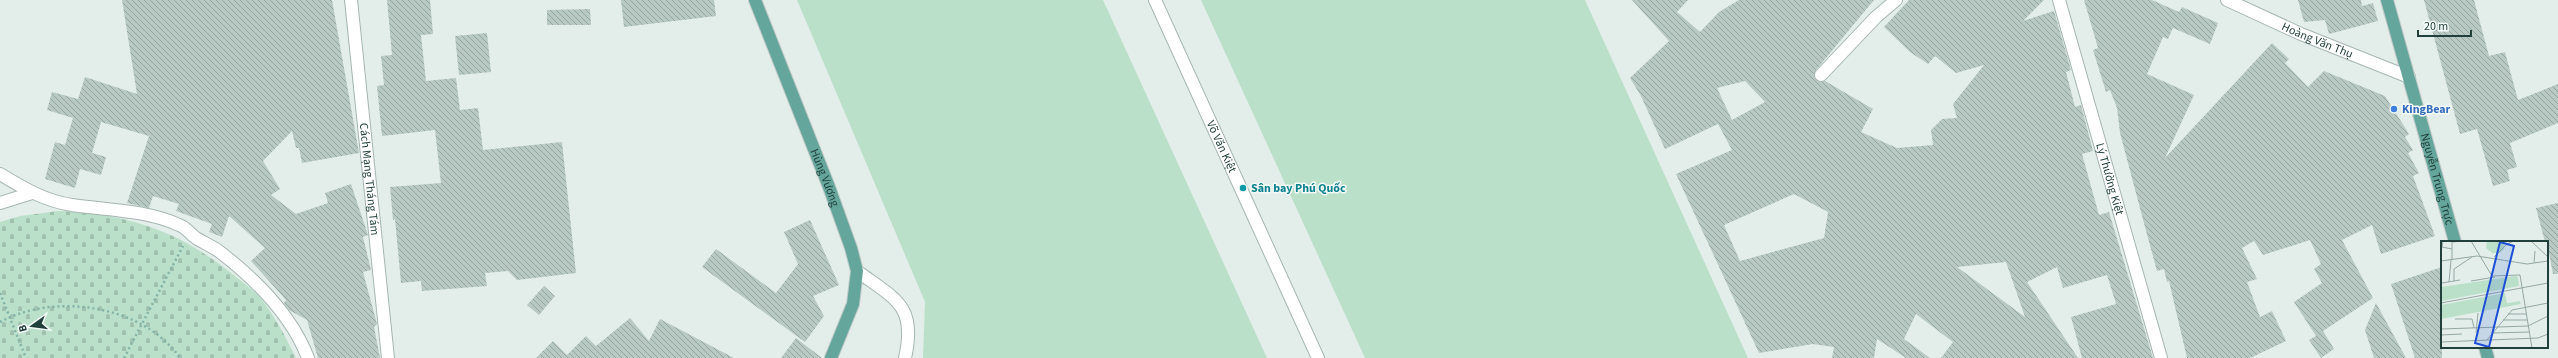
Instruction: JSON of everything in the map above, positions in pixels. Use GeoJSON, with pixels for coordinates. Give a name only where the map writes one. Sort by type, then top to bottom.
{"type":"FeatureCollection","features":[{"type":"Feature","properties":{"kind":"main road","name":"Hùng Vương"},"geometry":{"type":"LineString","coordinates":[[755,0],[829,187],[851,248],[857,271],[853,304],[831,358]]}},
{"type":"Feature","properties":{"kind":"main road","name":"Nguyễn Trung Trực"},"geometry":{"type":"LineString","coordinates":[[2387,0],[2455,241]]}},
{"type":"Feature","properties":{"kind":"main road"},"geometry":{"type":"LineString","coordinates":[[2485,348],[2488,358]]}},
{"type":"Feature","properties":{"kind":"street","name":"Cách Mạng Tháng Tám"},"geometry":{"type":"LineString","coordinates":[[351,0],[388,358]]}},
{"type":"Feature","properties":{"kind":"street","name":"Võ Văn Kiệt"},"geometry":{"type":"LineString","coordinates":[[1155,0],[1318,358]]}},
{"type":"Feature","properties":{"kind":"street"},"geometry":{"type":"LineString","coordinates":[[1821,75],[1876,17],[1896,0]]}},
{"type":"Feature","properties":{"kind":"street","name":"Lý Thường Kiệt"},"geometry":{"type":"LineString","coordinates":[[2059,0],[2161,358]]}},
{"type":"Feature","properties":{"kind":"street","name":"Hoàng Văn Thụ"},"geometry":{"type":"LineString","coordinates":[[2227,0],[2301,34],[2409,77]]}},
{"type":"Feature","properties":{"kind":"street"},"geometry":{"type":"LineString","coordinates":[[0,174],[32,194],[72,205],[104,207],[180,225],[195,237],[219,251],[270,298],[302,344],[308,358]]}},
{"type":"Feature","properties":{"kind":"street"},"geometry":{"type":"LineString","coordinates":[[0,203],[32,194]]}},
{"type":"Feature","properties":{"kind":"street"},"geometry":{"type":"LineString","coordinates":[[857,271],[897,300],[906,315],[909,327],[905,358]]}},
{"type":"Feature","properties":{"kind":"path"},"geometry":{"type":"LineString","coordinates":[[124,358],[182,246]]}},
{"type":"Feature","properties":{"kind":"path"},"geometry":{"type":"LineString","coordinates":[[0,292],[26,358]]}},
{"type":"Feature","properties":{"kind":"path"},"geometry":{"type":"LineString","coordinates":[[0,322],[10,316],[39,307],[70,305],[100,309],[129,319],[156,335],[180,358]]}},
{"type":"Feature","properties":{"kind":"green space"},"geometry":{"type":"Polygon","coordinates":[[[797,0],[1103,0],[1267,358],[923,358],[925,302],[797,0]]]}},
{"type":"Feature","properties":{"kind":"green space"},"geometry":{"type":"Polygon","coordinates":[[[1201,0],[1585,0],[1748,358],[1365,358],[1201,0]]]}},
{"type":"Feature","properties":{"kind":"green space"},"geometry":{"type":"Polygon","coordinates":[[[58,211],[106,216],[149,226],[190,245],[210,257],[259,296],[285,336],[296,358],[0,358],[0,222],[20,216],[58,211]]]}},
{"type":"Feature","properties":{"kind":"building"},"geometry":{"type":"Polygon","coordinates":[[[122,0],[332,0],[359,153],[302,163],[299,148],[296,148],[292,131],[263,161],[280,189],[271,195],[296,214],[328,203],[325,193],[351,184],[368,235],[363,237],[371,270],[363,272],[377,324],[374,327],[380,358],[318,358],[307,320],[289,310],[284,303],[286,300],[251,261],[265,248],[229,216],[222,237],[209,232],[212,224],[176,211],[179,204],[153,196],[149,208],[127,203],[149,136],[101,122],[92,153],[106,157],[101,175],[80,169],[75,188],[45,179],[55,142],[65,145],[73,118],[47,110],[52,92],[78,99],[85,77],[137,94],[122,0]]]}},
{"type":"Feature","properties":{"kind":"building"},"geometry":{"type":"Polygon","coordinates":[[[387,0],[430,0],[433,34],[421,35],[426,81],[456,78],[460,110],[478,108],[483,150],[562,142],[576,273],[517,280],[508,271],[485,273],[487,286],[422,291],[421,281],[401,283],[395,219],[393,220],[390,187],[441,183],[435,130],[382,136],[377,86],[384,85],[381,56],[392,55],[387,0]]]}},
{"type":"Feature","properties":{"kind":"building"},"geometry":{"type":"Polygon","coordinates":[[[621,0],[714,0],[716,16],[624,27],[621,0]]]}},
{"type":"Feature","properties":{"kind":"building"},"geometry":{"type":"Polygon","coordinates":[[[1632,0],[1688,0],[1677,12],[1700,32],[1719,12],[1739,0],[1874,0],[1816,70],[1814,77],[1819,82],[1825,81],[1873,109],[1861,132],[1897,148],[1933,145],[1931,130],[1942,119],[1957,118],[1953,104],[1984,65],[1956,73],[1935,56],[1928,64],[1910,52],[1884,27],[1909,0],[2044,0],[2023,21],[2054,11],[2071,70],[2066,72],[2075,107],[2081,105],[2093,151],[2082,154],[2099,215],[2109,212],[2153,358],[2082,358],[2071,317],[2116,304],[2107,275],[2063,288],[2057,267],[2027,282],[2078,358],[1941,358],[1953,342],[1916,314],[1904,339],[1930,358],[1906,358],[1877,339],[1874,358],[1832,358],[1834,347],[1813,344],[1759,353],[1676,174],[1732,150],[1718,124],[1665,149],[1641,96],[1630,78],[1669,41],[1632,0]],[[1745,81],[1717,88],[1732,120],[1765,102],[1745,81]],[[1794,194],[1724,225],[1740,261],[1824,238],[1828,212],[1794,194]],[[2006,262],[1957,267],[2025,317],[2006,262]]]}},
{"type":"Feature","properties":{"kind":"building"},"geometry":{"type":"Polygon","coordinates":[[[2084,0],[2152,0],[2179,12],[2182,7],[2218,23],[2210,44],[2173,28],[2168,39],[2163,37],[2147,74],[2194,95],[2165,158],[2272,43],[2289,59],[2285,63],[2308,87],[2324,71],[2385,96],[2409,134],[2405,137],[2413,150],[2408,153],[2419,173],[2413,176],[2435,236],[2381,254],[2372,225],[2342,240],[2373,298],[2323,331],[2334,349],[2321,358],[2309,340],[2316,336],[2294,302],[2322,283],[2314,269],[2321,264],[2310,240],[2263,255],[2254,241],[2242,248],[2257,279],[2247,282],[2260,317],[2272,311],[2286,341],[2250,358],[2187,358],[2169,281],[2167,282],[2164,269],[2157,271],[2120,133],[2117,108],[2110,90],[2106,92],[2093,50],[2098,48],[2084,0]]]}},
{"type":"Feature","properties":{"kind":"building"},"geometry":{"type":"Polygon","coordinates":[[[2298,0],[2361,0],[2362,6],[2373,3],[2378,21],[2329,34],[2325,20],[2304,22],[2298,0]]]}},
{"type":"Feature","properties":{"kind":"building"},"geometry":{"type":"Polygon","coordinates":[[[2424,0],[2474,0],[2489,56],[2505,52],[2518,100],[2558,84],[2558,123],[2510,143],[2517,167],[2507,170],[2510,181],[2493,186],[2477,129],[2460,134],[2424,0]]]}},
{"type":"Feature","properties":{"kind":"building"},"geometry":{"type":"Polygon","coordinates":[[[590,9],[591,25],[547,25],[547,10],[590,9]]]}},
{"type":"Feature","properties":{"kind":"building"},"geometry":{"type":"Polygon","coordinates":[[[487,33],[491,72],[459,75],[455,36],[487,33]]]}},
{"type":"Feature","properties":{"kind":"building"},"geometry":{"type":"Polygon","coordinates":[[[2558,203],[2558,274],[2553,274],[2548,241],[2545,241],[2536,208],[2558,203]]]}},
{"type":"Feature","properties":{"kind":"building"},"geometry":{"type":"Polygon","coordinates":[[[810,220],[839,285],[813,296],[824,316],[805,342],[702,267],[716,249],[776,293],[798,264],[784,232],[810,220]]]}},
{"type":"Feature","properties":{"kind":"building"},"geometry":{"type":"Polygon","coordinates":[[[2441,267],[2442,358],[2415,358],[2391,284],[2441,267]]]}},
{"type":"Feature","properties":{"kind":"building"},"geometry":{"type":"Polygon","coordinates":[[[544,286],[555,296],[539,315],[527,305],[544,286]]]}},
{"type":"Feature","properties":{"kind":"building"},"geometry":{"type":"Polygon","coordinates":[[[2376,303],[2406,358],[2374,358],[2365,330],[2376,303]]]}},
{"type":"Feature","properties":{"kind":"building"},"geometry":{"type":"Polygon","coordinates":[[[630,318],[649,341],[660,319],[734,358],[536,358],[553,341],[567,355],[586,336],[596,346],[630,318]]]}},
{"type":"Feature","properties":{"kind":"building"},"geometry":{"type":"Polygon","coordinates":[[[796,338],[822,358],[781,358],[796,338]]]}},
{"type":"Feature","properties":{"kind":"place","name":"KingBear"},"geometry":{"type":"Point","coordinates":[2394,109]}},
{"type":"Feature","properties":{"kind":"place","name":"Sân bay Phú Quốc"},"geometry":{"type":"Point","coordinates":[1243,188]}}]}
